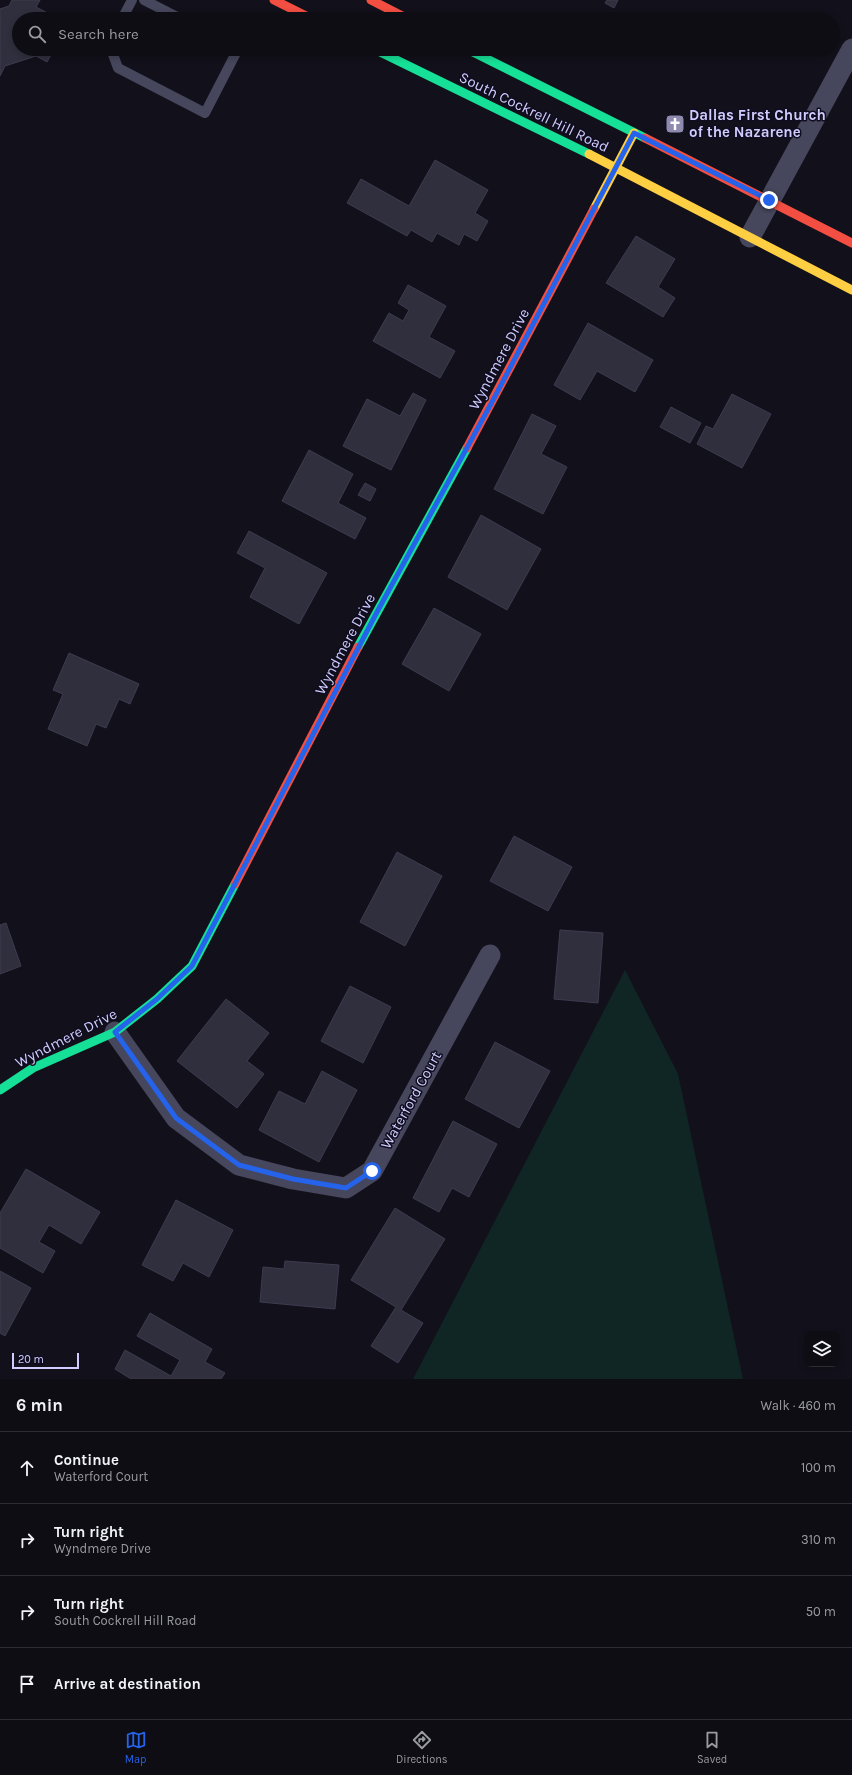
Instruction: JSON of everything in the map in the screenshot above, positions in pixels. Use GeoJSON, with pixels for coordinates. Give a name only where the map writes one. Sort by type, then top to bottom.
{"type":"FeatureCollection","features":[{"type":"Feature","properties":{"kind":"street"},"geometry":{"type":"LineString","coordinates":[[274,0],[298,12]]}},
{"type":"Feature","properties":{"kind":"street"},"geometry":{"type":"LineString","coordinates":[[370,0],[394,12]]}},
{"type":"Feature","properties":{"kind":"street"},"geometry":{"type":"LineString","coordinates":[[750,237],[852,49]]}},
{"type":"Feature","properties":{"kind":"street","name":"South Cockrell Hill Road"},"geometry":{"type":"LineString","coordinates":[[388,56],[617,168],[852,290]]}},
{"type":"Feature","properties":{"kind":"street","name":"South Cockrell Hill Road"},"geometry":{"type":"LineString","coordinates":[[482,56],[852,243]]}},
{"type":"Feature","properties":{"kind":"street","name":"Wyndmere Drive"},"geometry":{"type":"LineString","coordinates":[[0,1090],[33,1068],[115,1032],[157,999],[192,966],[377,612],[617,168],[634,133]]}},
{"type":"Feature","properties":{"kind":"street","name":"Waterford Court"},"geometry":{"type":"LineString","coordinates":[[115,1032],[176,1118],[239,1165],[293,1179],[346,1188],[372,1171],[490,955]]}},
{"type":"Feature","properties":{"kind":"lane"},"geometry":{"type":"LineString","coordinates":[[126,12],[132,0]]}},
{"type":"Feature","properties":{"kind":"lane"},"geometry":{"type":"LineString","coordinates":[[144,0],[167,12]]}},
{"type":"Feature","properties":{"kind":"lane"},"geometry":{"type":"LineString","coordinates":[[114,56],[118,68],[205,112],[234,56]]}},
{"type":"Feature","properties":{"kind":"green space"},"geometry":{"type":"Polygon","coordinates":[[[625,970],[678,1074],[743,1379],[413,1379],[625,970]]]}},
{"type":"Feature","properties":{"kind":"building"},"geometry":{"type":"Polygon","coordinates":[[[12,0],[40,0],[36,7],[46,12],[12,12],[12,56],[36,56],[5,66],[0,76],[0,9],[9,6],[12,0]]]}},
{"type":"Feature","properties":{"kind":"building"},"geometry":{"type":"Polygon","coordinates":[[[607,0],[618,0],[614,8],[605,3],[607,0]]]}},
{"type":"Feature","properties":{"kind":"building"},"geometry":{"type":"Polygon","coordinates":[[[36,56],[50,56],[47,62],[36,56]]]}},
{"type":"Feature","properties":{"kind":"building"},"geometry":{"type":"Polygon","coordinates":[[[435,160],[488,190],[475,213],[488,221],[477,241],[464,234],[459,245],[437,233],[432,242],[411,230],[407,236],[347,203],[361,179],[409,206],[435,160]]]}},
{"type":"Feature","properties":{"kind":"building"},"geometry":{"type":"Polygon","coordinates":[[[636,236],[675,259],[658,287],[675,298],[663,317],[606,283],[636,236]]]}},
{"type":"Feature","properties":{"kind":"building"},"geometry":{"type":"Polygon","coordinates":[[[408,285],[446,306],[429,337],[455,351],[440,378],[373,341],[389,313],[403,321],[409,310],[398,303],[408,285]]]}},
{"type":"Feature","properties":{"kind":"building"},"geometry":{"type":"Polygon","coordinates":[[[588,323],[653,360],[635,392],[597,371],[580,400],[554,385],[588,323]]]}},
{"type":"Feature","properties":{"kind":"building"},"geometry":{"type":"Polygon","coordinates":[[[413,393],[426,400],[391,470],[343,446],[367,399],[400,416],[413,393]]]}},
{"type":"Feature","properties":{"kind":"building"},"geometry":{"type":"Polygon","coordinates":[[[732,394],[771,414],[742,468],[697,444],[706,426],[713,429],[732,394]]]}},
{"type":"Feature","properties":{"kind":"building"},"geometry":{"type":"Polygon","coordinates":[[[671,407],[701,423],[690,443],[660,427],[671,407]]]}},
{"type":"Feature","properties":{"kind":"building"},"geometry":{"type":"Polygon","coordinates":[[[532,414],[556,426],[541,454],[567,467],[543,514],[494,489],[532,414]]]}},
{"type":"Feature","properties":{"kind":"building"},"geometry":{"type":"Polygon","coordinates":[[[309,450],[353,474],[338,503],[366,518],[355,539],[282,501],[309,450]]]}},
{"type":"Feature","properties":{"kind":"building"},"geometry":{"type":"Polygon","coordinates":[[[365,483],[376,489],[370,501],[358,495],[365,483]]]}},
{"type":"Feature","properties":{"kind":"building"},"geometry":{"type":"Polygon","coordinates":[[[481,515],[541,549],[507,610],[448,577],[481,515]]]}},
{"type":"Feature","properties":{"kind":"building"},"geometry":{"type":"Polygon","coordinates":[[[249,531],[327,573],[299,624],[250,597],[265,568],[237,553],[249,531]]]}},
{"type":"Feature","properties":{"kind":"building"},"geometry":{"type":"Polygon","coordinates":[[[434,608],[481,634],[449,691],[402,664],[434,608]]]}},
{"type":"Feature","properties":{"kind":"building"},"geometry":{"type":"Polygon","coordinates":[[[69,653],[139,684],[130,704],[119,699],[106,728],[96,724],[87,746],[48,729],[63,694],[53,690],[69,653]]]}},
{"type":"Feature","properties":{"kind":"building"},"geometry":{"type":"Polygon","coordinates":[[[514,836],[572,867],[548,911],[490,881],[514,836]]]}},
{"type":"Feature","properties":{"kind":"building"},"geometry":{"type":"Polygon","coordinates":[[[397,852],[442,876],[405,946],[360,922],[397,852]]]}},
{"type":"Feature","properties":{"kind":"building"},"geometry":{"type":"Polygon","coordinates":[[[6,923],[21,966],[0,974],[0,925],[6,923]]]}},
{"type":"Feature","properties":{"kind":"building"},"geometry":{"type":"Polygon","coordinates":[[[560,930],[603,933],[598,1003],[554,999],[560,930]]]}},
{"type":"Feature","properties":{"kind":"building"},"geometry":{"type":"Polygon","coordinates":[[[350,986],[391,1007],[363,1063],[321,1041],[350,986]]]}},
{"type":"Feature","properties":{"kind":"building"},"geometry":{"type":"Polygon","coordinates":[[[226,999],[269,1033],[247,1061],[264,1074],[237,1108],[177,1061],[226,999]]]}},
{"type":"Feature","properties":{"kind":"building"},"geometry":{"type":"Polygon","coordinates":[[[495,1042],[550,1071],[519,1128],[465,1099],[495,1042]]]}},
{"type":"Feature","properties":{"kind":"building"},"geometry":{"type":"Polygon","coordinates":[[[322,1071],[357,1090],[319,1162],[259,1130],[279,1091],[305,1104],[322,1071]]]}},
{"type":"Feature","properties":{"kind":"building"},"geometry":{"type":"Polygon","coordinates":[[[453,1121],[497,1144],[469,1197],[452,1188],[439,1212],[413,1198],[453,1121]]]}},
{"type":"Feature","properties":{"kind":"building"},"geometry":{"type":"Polygon","coordinates":[[[26,1169],[100,1212],[81,1244],[49,1225],[39,1242],[55,1251],[43,1273],[0,1248],[0,1213],[26,1169]]]}},
{"type":"Feature","properties":{"kind":"building"},"geometry":{"type":"Polygon","coordinates":[[[176,1200],[233,1230],[209,1277],[183,1263],[173,1281],[142,1265],[176,1200]]]}},
{"type":"Feature","properties":{"kind":"building"},"geometry":{"type":"Polygon","coordinates":[[[395,1208],[445,1239],[401,1310],[423,1323],[398,1363],[371,1346],[396,1307],[351,1280],[395,1208]]]}},
{"type":"Feature","properties":{"kind":"building"},"geometry":{"type":"Polygon","coordinates":[[[285,1261],[339,1265],[335,1309],[260,1302],[263,1267],[284,1269],[285,1261]]]}},
{"type":"Feature","properties":{"kind":"building"},"geometry":{"type":"Polygon","coordinates":[[[0,1271],[31,1288],[5,1336],[0,1333],[0,1271]]]}},
{"type":"Feature","properties":{"kind":"building"},"geometry":{"type":"Polygon","coordinates":[[[150,1313],[212,1349],[205,1362],[225,1373],[221,1379],[131,1379],[115,1369],[125,1350],[171,1376],[180,1360],[137,1336],[150,1313]]]}},
{"type":"Feature","properties":{"kind":"traffic: fast"},"geometry":{"type":"LineString","coordinates":[[388,56],[589,154]]}},
{"type":"Feature","properties":{"kind":"traffic: fast"},"geometry":{"type":"LineString","coordinates":[[481,56],[645,138]]}},
{"type":"Feature","properties":{"kind":"traffic: fast"},"geometry":{"type":"LineString","coordinates":[[358,647],[467,448]]}},
{"type":"Feature","properties":{"kind":"traffic: fast"},"geometry":{"type":"LineString","coordinates":[[0,1090],[33,1068],[115,1032],[157,999],[192,966],[235,884]]}},
{"type":"Feature","properties":{"kind":"traffic: slow"},"geometry":{"type":"LineString","coordinates":[[594,209],[634,133]]}},
{"type":"Feature","properties":{"kind":"traffic: slow"},"geometry":{"type":"LineString","coordinates":[[589,154],[852,290]]}},
{"type":"Feature","properties":{"kind":"traffic: jam"},"geometry":{"type":"LineString","coordinates":[[274,0],[298,12]]}},
{"type":"Feature","properties":{"kind":"traffic: jam"},"geometry":{"type":"LineString","coordinates":[[371,0],[394,12]]}},
{"type":"Feature","properties":{"kind":"traffic: jam"},"geometry":{"type":"LineString","coordinates":[[645,138],[852,243]]}},
{"type":"Feature","properties":{"kind":"traffic: jam"},"geometry":{"type":"LineString","coordinates":[[467,448],[594,209]]}},
{"type":"Feature","properties":{"kind":"traffic: jam"},"geometry":{"type":"LineString","coordinates":[[235,884],[358,647]]}},
{"type":"Feature","properties":{"kind":"place","name":"Dallas First Church of the Nazarene"},"geometry":{"type":"Point","coordinates":[675,124]}},
{"type":"Feature","properties":{"kind":"route"},"geometry":{"type":"LineString","coordinates":[[372,1171],[346,1188],[293,1179],[239,1165],[176,1118],[115,1032],[157,999],[192,966],[377,612],[492,402],[617,168],[634,133],[769,200]]}}]}
